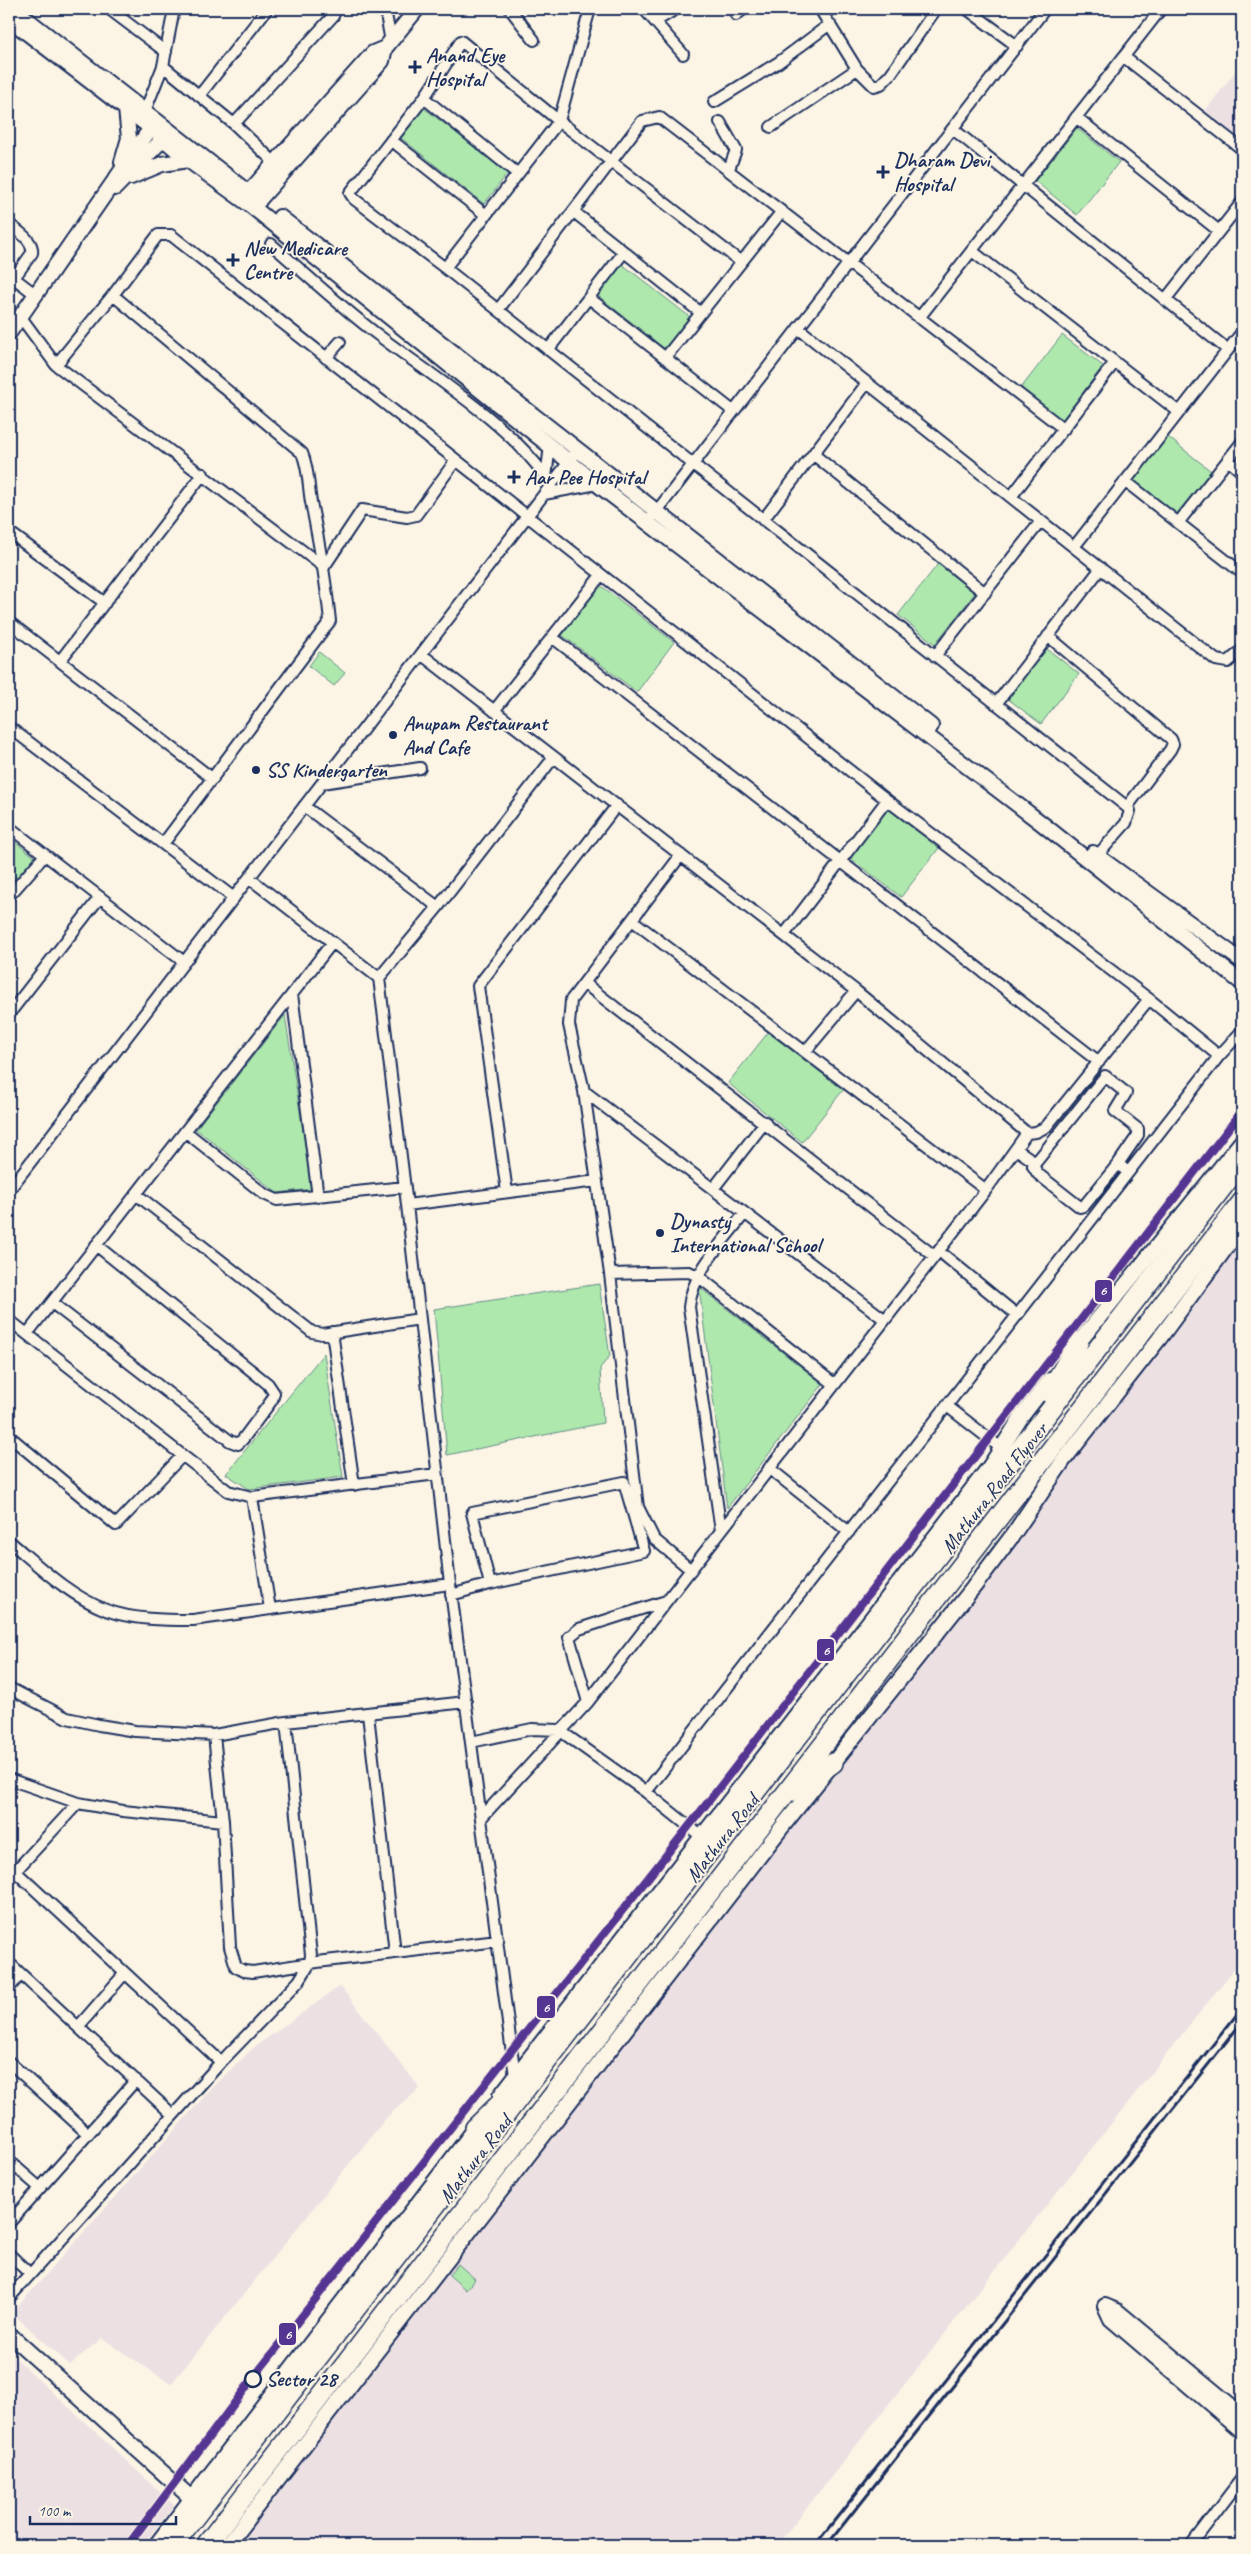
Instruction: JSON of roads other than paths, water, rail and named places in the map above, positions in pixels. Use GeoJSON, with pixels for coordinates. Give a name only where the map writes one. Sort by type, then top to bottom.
{"type":"FeatureCollection","features":[{"type":"Feature","properties":{"kind":"highway","name":"Mathura Road Flyover"},"geometry":{"type":"LineString","coordinates":[[994,1483],[1242,1162]]}},
{"type":"Feature","properties":{"kind":"highway","name":"Mathura Road Flyover"},"geometry":{"type":"LineString","coordinates":[[780,1800],[1242,1202]]}},
{"type":"Feature","properties":{"kind":"highway"},"geometry":{"type":"LineString","coordinates":[[994,1483],[1018,1439],[1062,1373],[1078,1343]]}},
{"type":"Feature","properties":{"kind":"highway","name":"Mathura Road"},"geometry":{"type":"LineString","coordinates":[[559,2047],[994,1483]]}},
{"type":"Feature","properties":{"kind":"highway"},"geometry":{"type":"LineString","coordinates":[[780,1800],[833,1763]]}},
{"type":"Feature","properties":{"kind":"highway","name":"Mathura Road"},"geometry":{"type":"LineString","coordinates":[[206,2545],[780,1800]]}},
{"type":"Feature","properties":{"kind":"highway"},"geometry":{"type":"LineString","coordinates":[[476,2128],[559,2047]]}},
{"type":"Feature","properties":{"kind":"highway"},"geometry":{"type":"LineString","coordinates":[[173,2545],[559,2047]]}},
{"type":"Feature","properties":{"kind":"main road"},"geometry":{"type":"LineString","coordinates":[[252,199],[382,61],[388,45],[418,9]]}},
{"type":"Feature","properties":{"kind":"main road"},"geometry":{"type":"LineString","coordinates":[[18,13],[126,109],[154,124]]}},
{"type":"Feature","properties":{"kind":"main road"},"geometry":{"type":"LineString","coordinates":[[18,13],[145,111],[154,124],[166,135],[578,450],[652,517],[1242,983]]}},
{"type":"Feature","properties":{"kind":"main road"},"geometry":{"type":"LineString","coordinates":[[252,199],[275,163],[373,53],[388,45]]}},
{"type":"Feature","properties":{"kind":"main road"},"geometry":{"type":"LineString","coordinates":[[121,177],[129,138],[126,109]]}},
{"type":"Feature","properties":{"kind":"main road"},"geometry":{"type":"LineString","coordinates":[[121,177],[154,124]]}},
{"type":"Feature","properties":{"kind":"main road"},"geometry":{"type":"LineString","coordinates":[[9,332],[34,294],[108,192],[121,177],[166,135]]}},
{"type":"Feature","properties":{"kind":"main road"},"geometry":{"type":"LineString","coordinates":[[166,135],[188,160],[252,199],[597,484],[652,517],[1096,856],[1242,962]]}},
{"type":"Feature","properties":{"kind":"main road"},"geometry":{"type":"LineString","coordinates":[[121,177],[148,168],[188,160]]}},
{"type":"Feature","properties":{"kind":"main road"},"geometry":{"type":"LineString","coordinates":[[156,2545],[515,2076],[965,1498],[1022,1416],[1078,1343],[1242,1141]]}},
{"type":"Feature","properties":{"kind":"main road"},"geometry":{"type":"LineString","coordinates":[[227,2545],[833,1763],[973,1588],[1012,1536],[1063,1461],[1159,1339],[1242,1226]]}},
{"type":"Feature","properties":{"kind":"main road"},"geometry":{"type":"LineString","coordinates":[[1242,2414],[1117,2311],[1105,2306],[1111,2319],[1242,2431]]}},
{"type":"Feature","properties":{"kind":"main road"},"geometry":{"type":"LineString","coordinates":[[9,2334],[191,2498]]}},
{"type":"Feature","properties":{"kind":"street"},"geometry":{"type":"LineString","coordinates":[[109,9],[166,52]]}},
{"type":"Feature","properties":{"kind":"street"},"geometry":{"type":"LineString","coordinates":[[145,111],[163,66],[174,9]]}},
{"type":"Feature","properties":{"kind":"street"},"geometry":{"type":"LineString","coordinates":[[199,96],[267,9]]}},
{"type":"Feature","properties":{"kind":"street"},"geometry":{"type":"LineString","coordinates":[[234,124],[333,16],[336,9]]}},
{"type":"Feature","properties":{"kind":"street"},"geometry":{"type":"LineString","coordinates":[[385,9],[388,45]]}},
{"type":"Feature","properties":{"kind":"street"},"geometry":{"type":"LineString","coordinates":[[510,9],[534,40]]}},
{"type":"Feature","properties":{"kind":"street"},"geometry":{"type":"LineString","coordinates":[[445,268],[559,121],[590,9]]}},
{"type":"Feature","properties":{"kind":"street"},"geometry":{"type":"LineString","coordinates":[[644,9],[683,54]]}},
{"type":"Feature","properties":{"kind":"street"},"geometry":{"type":"LineString","coordinates":[[656,22],[676,9]]}},
{"type":"Feature","properties":{"kind":"street"},"geometry":{"type":"LineString","coordinates":[[820,9],[857,68],[874,86],[881,84],[890,75],[936,9]]}},
{"type":"Feature","properties":{"kind":"street"},"geometry":{"type":"LineString","coordinates":[[967,9],[1017,46]]}},
{"type":"Feature","properties":{"kind":"street"},"geometry":{"type":"LineString","coordinates":[[652,517],[1046,9]]}},
{"type":"Feature","properties":{"kind":"street"},"geometry":{"type":"LineString","coordinates":[[919,318],[1161,9]]}},
{"type":"Feature","properties":{"kind":"street"},"geometry":{"type":"LineString","coordinates":[[714,102],[779,62],[830,24]]}},
{"type":"Feature","properties":{"kind":"street"},"geometry":{"type":"LineString","coordinates":[[741,262],[559,121],[461,41],[424,98],[350,193],[354,199],[445,268],[1127,806],[1130,811],[1126,823],[1096,856]]}},
{"type":"Feature","properties":{"kind":"street"},"geometry":{"type":"LineString","coordinates":[[1124,56],[1242,149]]}},
{"type":"Feature","properties":{"kind":"street"},"geometry":{"type":"LineString","coordinates":[[163,66],[234,124],[275,163]]}},
{"type":"Feature","properties":{"kind":"street"},"geometry":{"type":"LineString","coordinates":[[771,127],[857,68]]}},
{"type":"Feature","properties":{"kind":"street"},"geometry":{"type":"LineString","coordinates":[[424,98],[518,174]]}},
{"type":"Feature","properties":{"kind":"street"},"geometry":{"type":"LineString","coordinates":[[498,310],[613,162],[642,121],[659,116],[1064,429]]}},
{"type":"Feature","properties":{"kind":"street"},"geometry":{"type":"LineString","coordinates":[[1076,118],[1219,231]]}},
{"type":"Feature","properties":{"kind":"street"},"geometry":{"type":"LineString","coordinates":[[720,122],[736,150],[729,169]]}},
{"type":"Feature","properties":{"kind":"street"},"geometry":{"type":"LineString","coordinates":[[953,129],[1228,350]]}},
{"type":"Feature","properties":{"kind":"street"},"geometry":{"type":"LineString","coordinates":[[391,140],[486,215]]}},
{"type":"Feature","properties":{"kind":"street"},"geometry":{"type":"LineString","coordinates":[[1165,300],[1242,202]]}},
{"type":"Feature","properties":{"kind":"street"},"geometry":{"type":"LineString","coordinates":[[665,358],[782,211]]}},
{"type":"Feature","properties":{"kind":"street"},"geometry":{"type":"LineString","coordinates":[[574,212],[700,313]]}},
{"type":"Feature","properties":{"kind":"street"},"geometry":{"type":"LineString","coordinates":[[9,224],[30,242],[33,248],[32,253],[10,280],[34,294]]}},
{"type":"Feature","properties":{"kind":"street"},"geometry":{"type":"LineString","coordinates":[[56,365],[158,235],[171,235],[887,800],[1149,999],[1219,1056]]}},
{"type":"Feature","properties":{"kind":"street"},"geometry":{"type":"LineString","coordinates":[[272,244],[356,319],[473,407],[518,444],[533,458],[546,477]]}},
{"type":"Feature","properties":{"kind":"street"},"geometry":{"type":"LineString","coordinates":[[972,250],[1179,412]]}},
{"type":"Feature","properties":{"kind":"street"},"geometry":{"type":"LineString","coordinates":[[548,350],[624,252]]}},
{"type":"Feature","properties":{"kind":"street"},"geometry":{"type":"LineString","coordinates":[[113,294],[302,453],[307,466],[311,502],[324,567],[330,621],[163,844]]}},
{"type":"Feature","properties":{"kind":"street"},"geometry":{"type":"LineString","coordinates":[[589,298],[733,411]]}},
{"type":"Feature","properties":{"kind":"street"},"geometry":{"type":"LineString","coordinates":[[20,316],[56,365],[324,567]]}},
{"type":"Feature","properties":{"kind":"street"},"geometry":{"type":"LineString","coordinates":[[798,328],[1216,660],[1228,662],[1242,650]]}},
{"type":"Feature","properties":{"kind":"street"},"geometry":{"type":"LineString","coordinates":[[1074,547],[1242,332]]}},
{"type":"Feature","properties":{"kind":"street"},"geometry":{"type":"LineString","coordinates":[[326,358],[340,342]]}},
{"type":"Feature","properties":{"kind":"street"},"geometry":{"type":"LineString","coordinates":[[1011,498],[1115,362]]}},
{"type":"Feature","properties":{"kind":"street"},"geometry":{"type":"LineString","coordinates":[[763,520],[867,383]]}},
{"type":"Feature","properties":{"kind":"street"},"geometry":{"type":"LineString","coordinates":[[1178,523],[1242,442]]}},
{"type":"Feature","properties":{"kind":"street"},"geometry":{"type":"LineString","coordinates":[[544,494],[550,445]]}},
{"type":"Feature","properties":{"kind":"street"},"geometry":{"type":"LineString","coordinates":[[9,1190],[578,450]]}},
{"type":"Feature","properties":{"kind":"street"},"geometry":{"type":"LineString","coordinates":[[813,454],[985,593]]}},
{"type":"Feature","properties":{"kind":"street"},"geometry":{"type":"LineString","coordinates":[[324,567],[362,510],[407,517],[416,516],[456,460]]}},
{"type":"Feature","properties":{"kind":"street"},"geometry":{"type":"LineString","coordinates":[[1228,460],[1242,472]]}},
{"type":"Feature","properties":{"kind":"street"},"geometry":{"type":"LineString","coordinates":[[60,661],[203,474]]}},
{"type":"Feature","properties":{"kind":"street"},"geometry":{"type":"LineString","coordinates":[[1125,481],[1242,574]]}},
{"type":"Feature","properties":{"kind":"street"},"geometry":{"type":"LineString","coordinates":[[544,494],[597,484]]}},
{"type":"Feature","properties":{"kind":"street"},"geometry":{"type":"LineString","coordinates":[[935,656],[1041,521]]}},
{"type":"Feature","properties":{"kind":"street"},"geometry":{"type":"LineString","coordinates":[[9,532],[105,603]]}},
{"type":"Feature","properties":{"kind":"street"},"geometry":{"type":"LineString","coordinates":[[996,704],[1100,568]]}},
{"type":"Feature","properties":{"kind":"street"},"geometry":{"type":"LineString","coordinates":[[494,711],[601,574]]}},
{"type":"Feature","properties":{"kind":"street"},"geometry":{"type":"LineString","coordinates":[[9,622],[212,778]]}},
{"type":"Feature","properties":{"kind":"street"},"geometry":{"type":"LineString","coordinates":[[1048,636],[1171,739],[1173,744],[1170,750],[1127,806]]}},
{"type":"Feature","properties":{"kind":"street"},"geometry":{"type":"LineString","coordinates":[[552,638],[1099,1062]]}},
{"type":"Feature","properties":{"kind":"street"},"geometry":{"type":"LineString","coordinates":[[421,654],[856,991],[1027,1133],[1036,1132],[1046,1127],[1149,999]]}},
{"type":"Feature","properties":{"kind":"street"},"geometry":{"type":"LineString","coordinates":[[9,727],[234,898]]}},
{"type":"Feature","properties":{"kind":"street"},"geometry":{"type":"LineString","coordinates":[[378,978],[438,908],[554,757]]}},
{"type":"Feature","properties":{"kind":"street"},"geometry":{"type":"LineString","coordinates":[[322,783],[420,768]]}},
{"type":"Feature","properties":{"kind":"street"},"geometry":{"type":"LineString","coordinates":[[784,935],[887,800]]}},
{"type":"Feature","properties":{"kind":"street"},"geometry":{"type":"LineString","coordinates":[[507,1192],[478,986],[617,805]]}},
{"type":"Feature","properties":{"kind":"street"},"geometry":{"type":"LineString","coordinates":[[304,806],[438,908]]}},
{"type":"Feature","properties":{"kind":"street"},"geometry":{"type":"LineString","coordinates":[[9,827],[184,962]]}},
{"type":"Feature","properties":{"kind":"street"},"geometry":{"type":"LineString","coordinates":[[9,896],[45,855]]}},
{"type":"Feature","properties":{"kind":"street"},"geometry":{"type":"LineString","coordinates":[[681,855],[571,1000],[569,1025],[584,1091],[597,1181],[638,1507],[654,1539],[691,1570]]}},
{"type":"Feature","properties":{"kind":"street"},"geometry":{"type":"LineString","coordinates":[[249,878],[378,978],[405,1188],[451,1595],[482,1816],[515,2076]]}},
{"type":"Feature","properties":{"kind":"street"},"geometry":{"type":"LineString","coordinates":[[9,1014],[100,897]]}},
{"type":"Feature","properties":{"kind":"street"},"geometry":{"type":"LineString","coordinates":[[632,920],[986,1190]]}},
{"type":"Feature","properties":{"kind":"street"},"geometry":{"type":"LineString","coordinates":[[27,1334],[332,942]]}},
{"type":"Feature","properties":{"kind":"street"},"geometry":{"type":"LineString","coordinates":[[584,983],[765,1122],[933,1255]]}},
{"type":"Feature","properties":{"kind":"street"},"geometry":{"type":"LineString","coordinates":[[805,1052],[856,991]]}},
{"type":"Feature","properties":{"kind":"street"},"geometry":{"type":"LineString","coordinates":[[292,994],[318,1197]]}},
{"type":"Feature","properties":{"kind":"street"},"geometry":{"type":"LineString","coordinates":[[646,1792],[948,1406],[1128,1172],[1219,1056],[1242,1031]]}},
{"type":"Feature","properties":{"kind":"street"},"geometry":{"type":"LineString","coordinates":[[1105,1076],[1126,1093],[1115,1111],[1138,1129],[1138,1135],[1118,1164],[1084,1206],[1080,1207],[1038,1174],[1033,1166],[1105,1076]]}},
{"type":"Feature","properties":{"kind":"street"},"geometry":{"type":"LineString","coordinates":[[584,1091],[884,1319]]}},
{"type":"Feature","properties":{"kind":"street"},"geometry":{"type":"LineString","coordinates":[[713,1189],[765,1122]]}},
{"type":"Feature","properties":{"kind":"street"},"geometry":{"type":"LineString","coordinates":[[185,1131],[264,1194],[277,1200],[405,1188]]}},
{"type":"Feature","properties":{"kind":"street"},"geometry":{"type":"LineString","coordinates":[[482,1816],[588,1702],[663,1602],[691,1570],[933,1255],[986,1190],[1027,1133]]}},
{"type":"Feature","properties":{"kind":"street"},"geometry":{"type":"LineString","coordinates":[[1016,1149],[1035,1162]]}},
{"type":"Feature","properties":{"kind":"street"},"geometry":{"type":"LineString","coordinates":[[1118,1164],[1128,1172]]}},
{"type":"Feature","properties":{"kind":"street"},"geometry":{"type":"LineString","coordinates":[[407,1205],[597,1181]]}},
{"type":"Feature","properties":{"kind":"street"},"geometry":{"type":"LineString","coordinates":[[136,1194],[312,1332],[322,1334],[420,1319]]}},
{"type":"Feature","properties":{"kind":"street"},"geometry":{"type":"LineString","coordinates":[[721,1531],[689,1307],[690,1293],[698,1276],[744,1214]]}},
{"type":"Feature","properties":{"kind":"street"},"geometry":{"type":"LineString","coordinates":[[52,1303],[230,1441],[238,1444],[243,1439],[272,1400],[274,1393],[268,1384],[96,1246]]}},
{"type":"Feature","properties":{"kind":"street"},"geometry":{"type":"LineString","coordinates":[[946,1256],[1017,1315]]}},
{"type":"Feature","properties":{"kind":"street"},"geometry":{"type":"LineString","coordinates":[[610,1274],[689,1272],[698,1276],[834,1384]]}},
{"type":"Feature","properties":{"kind":"street"},"geometry":{"type":"LineString","coordinates":[[9,1320],[228,1491],[252,1497],[354,1486],[437,1474]]}},
{"type":"Feature","properties":{"kind":"street"},"geometry":{"type":"LineString","coordinates":[[332,1332],[354,1486]]}},
{"type":"Feature","properties":{"kind":"street"},"geometry":{"type":"LineString","coordinates":[[948,1406],[1001,1448]]}},
{"type":"Feature","properties":{"kind":"street"},"geometry":{"type":"LineString","coordinates":[[9,1436],[116,1525],[182,1456]]}},
{"type":"Feature","properties":{"kind":"street"},"geometry":{"type":"LineString","coordinates":[[769,1468],[849,1532]]}},
{"type":"Feature","properties":{"kind":"street"},"geometry":{"type":"LineString","coordinates":[[451,1595],[490,1584],[644,1551],[624,1482],[472,1513],[490,1584]]}},
{"type":"Feature","properties":{"kind":"street"},"geometry":{"type":"LineString","coordinates":[[252,1497],[270,1609]]}},
{"type":"Feature","properties":{"kind":"street"},"geometry":{"type":"LineString","coordinates":[[9,1541],[62,1586],[106,1610],[159,1620],[194,1620],[450,1584]]}},
{"type":"Feature","properties":{"kind":"street"},"geometry":{"type":"LineString","coordinates":[[588,1702],[570,1637],[579,1629],[663,1602]]}},
{"type":"Feature","properties":{"kind":"street"},"geometry":{"type":"LineString","coordinates":[[9,1688],[68,1718],[99,1726],[135,1731],[214,1735],[286,1722],[466,1702]]}},
{"type":"Feature","properties":{"kind":"street"},"geometry":{"type":"LineString","coordinates":[[368,1714],[395,1953]]}},
{"type":"Feature","properties":{"kind":"street"},"geometry":{"type":"LineString","coordinates":[[9,2298],[221,2062],[299,1980],[310,1964],[311,1954],[286,1722]]}},
{"type":"Feature","properties":{"kind":"street"},"geometry":{"type":"LineString","coordinates":[[471,1742],[532,1729],[560,1730],[646,1792],[702,1837]]}},
{"type":"Feature","properties":{"kind":"street"},"geometry":{"type":"LineString","coordinates":[[214,1735],[223,1821],[230,1947],[236,1967],[244,1971],[253,1972],[395,1953],[498,1942]]}},
{"type":"Feature","properties":{"kind":"street"},"geometry":{"type":"LineString","coordinates":[[9,1779],[78,1803],[123,1811],[223,1821]]}},
{"type":"Feature","properties":{"kind":"street"},"geometry":{"type":"LineString","coordinates":[[78,1803],[12,1875],[126,1973],[221,2062]]}},
{"type":"Feature","properties":{"kind":"street"},"geometry":{"type":"LineString","coordinates":[[9,1963],[173,2115]]}},
{"type":"Feature","properties":{"kind":"street"},"geometry":{"type":"LineString","coordinates":[[78,2027],[126,1973]]}},
{"type":"Feature","properties":{"kind":"street"},"geometry":{"type":"LineString","coordinates":[[9,1988],[21,1974]]}},
{"type":"Feature","properties":{"kind":"street"},"geometry":{"type":"LineString","coordinates":[[9,2062],[88,2134]]}},
{"type":"Feature","properties":{"kind":"street"},"geometry":{"type":"LineString","coordinates":[[9,2223],[136,2080]]}},
{"type":"Feature","properties":{"kind":"street"},"geometry":{"type":"LineString","coordinates":[[9,2161],[40,2188]]}},
{"type":"Feature","properties":{"kind":"street"},"geometry":{"type":"LineString","coordinates":[[9,2254],[30,2274]]}},
{"type":"Feature","properties":{"kind":"street"},"geometry":{"type":"LineString","coordinates":[[1191,2545],[1242,2478]]}},
{"type":"Feature","properties":{"kind":"railway"},"geometry":{"type":"LineString","coordinates":[[815,2545],[1242,2008]]}},
{"type":"Feature","properties":{"kind":"railway"},"geometry":{"type":"LineString","coordinates":[[827,2545],[1242,2022]]}},
{"type":"Feature","properties":{"kind":"place","name":"Anand Eye Hospital"},"geometry":{"type":"Point","coordinates":[415,67]}},
{"type":"Feature","properties":{"kind":"place","name":"Dharam Devi Hospital"},"geometry":{"type":"Point","coordinates":[883,172]}},
{"type":"Feature","properties":{"kind":"place","name":"New Medicare Centre"},"geometry":{"type":"Point","coordinates":[233,260]}},
{"type":"Feature","properties":{"kind":"place","name":"Aar Pee Hospital"},"geometry":{"type":"Point","coordinates":[514,477]}},
{"type":"Feature","properties":{"kind":"place","name":"Anupam Restaurant And Cafe"},"geometry":{"type":"Point","coordinates":[393,735]}},
{"type":"Feature","properties":{"kind":"place","name":"SS Kindergarten"},"geometry":{"type":"Point","coordinates":[256,770]}},
{"type":"Feature","properties":{"kind":"place","name":"Dynasty International School"},"geometry":{"type":"Point","coordinates":[660,1233]}},
{"type":"Feature","properties":{"kind":"place","name":"Sector 28"},"geometry":{"type":"Point","coordinates":[253,2379]}}]}
